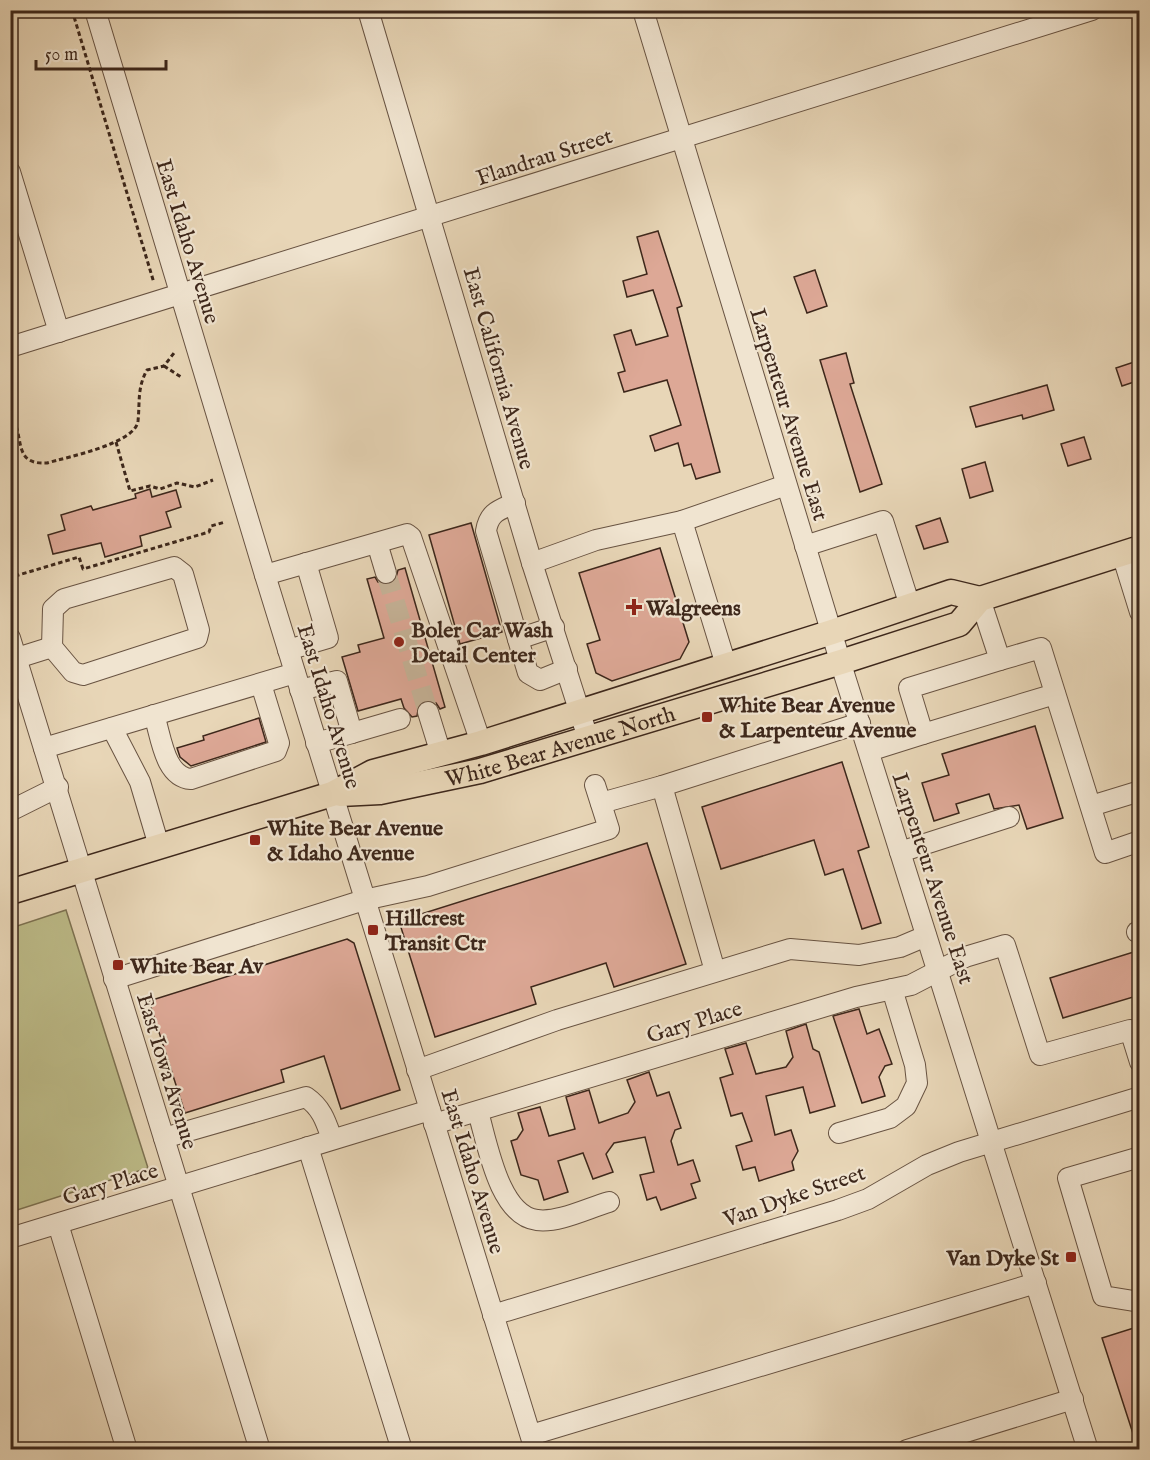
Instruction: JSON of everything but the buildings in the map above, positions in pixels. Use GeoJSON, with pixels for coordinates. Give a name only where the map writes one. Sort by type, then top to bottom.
{"type":"FeatureCollection","features":[{"type":"Feature","properties":{"kind":"main road"},"geometry":{"type":"LineString","coordinates":[[980,599],[1134,554]]}},
{"type":"Feature","properties":{"kind":"main road","name":"White Bear Avenue North"},"geometry":{"type":"LineString","coordinates":[[10,892],[332,794],[373,772],[481,743],[951,592],[980,599],[959,624],[841,662],[448,778],[380,792],[332,794]]}},
{"type":"Feature","properties":{"kind":"street","name":"East Idaho Avenue"},"geometry":{"type":"LineString","coordinates":[[94,10],[297,682],[533,1442]]}},
{"type":"Feature","properties":{"kind":"street","name":"East California Avenue"},"geometry":{"type":"LineString","coordinates":[[368,10],[532,563],[588,738]]}},
{"type":"Feature","properties":{"kind":"street","name":"Larpenteur Avenue East"},"geometry":{"type":"LineString","coordinates":[[643,10],[786,485],[1088,1449]]}},
{"type":"Feature","properties":{"kind":"street","name":"Flandrau Street"},"geometry":{"type":"LineString","coordinates":[[10,346],[1092,10]]}},
{"type":"Feature","properties":{"kind":"street"},"geometry":{"type":"LineString","coordinates":[[10,172],[59,332]]}},
{"type":"Feature","properties":{"kind":"street"},"geometry":{"type":"LineString","coordinates":[[532,563],[596,540],[682,521],[786,485]]}},
{"type":"Feature","properties":{"kind":"street"},"geometry":{"type":"LineString","coordinates":[[514,503],[492,513],[488,519],[486,531],[528,673],[540,680],[567,669]]}},
{"type":"Feature","properties":{"kind":"street"},"geometry":{"type":"LineString","coordinates":[[682,521],[726,665]]}},
{"type":"Feature","properties":{"kind":"street"},"geometry":{"type":"LineString","coordinates":[[805,546],[883,521],[910,606]]}},
{"type":"Feature","properties":{"kind":"street"},"geometry":{"type":"LineString","coordinates":[[265,575],[407,534],[411,537],[481,743]]}},
{"type":"Feature","properties":{"kind":"street"},"geometry":{"type":"LineString","coordinates":[[377,543],[386,573]]}},
{"type":"Feature","properties":{"kind":"street"},"geometry":{"type":"LineString","coordinates":[[1134,554],[1140,612]]}},
{"type":"Feature","properties":{"kind":"street"},"geometry":{"type":"LineString","coordinates":[[288,650],[328,638],[306,563]]}},
{"type":"Feature","properties":{"kind":"street"},"geometry":{"type":"LineString","coordinates":[[174,567],[183,574],[199,630],[197,638],[83,675],[73,672],[52,647],[53,609],[64,599],[174,567]]}},
{"type":"Feature","properties":{"kind":"street"},"geometry":{"type":"LineString","coordinates":[[980,599],[1000,660]]}},
{"type":"Feature","properties":{"kind":"street"},"geometry":{"type":"LineString","coordinates":[[518,639],[554,627]]}},
{"type":"Feature","properties":{"kind":"street","name":"East Iowa Avenue"},"geometry":{"type":"LineString","coordinates":[[10,638],[58,787],[114,979],[260,1449]]}},
{"type":"Feature","properties":{"kind":"street"},"geometry":{"type":"LineString","coordinates":[[17,658],[52,647]]}},
{"type":"Feature","properties":{"kind":"street"},"geometry":{"type":"LineString","coordinates":[[923,734],[909,688],[1041,648],[1106,853],[1140,841]]}},
{"type":"Feature","properties":{"kind":"street"},"geometry":{"type":"LineString","coordinates":[[44,748],[261,684],[297,682],[337,681],[352,733]]}},
{"type":"Feature","properties":{"kind":"street"},"geometry":{"type":"LineString","coordinates":[[154,715],[173,770],[182,778],[191,779],[276,751],[279,743],[261,684]]}},
{"type":"Feature","properties":{"kind":"street"},"geometry":{"type":"LineString","coordinates":[[869,751],[1055,694]]}},
{"type":"Feature","properties":{"kind":"street"},"geometry":{"type":"LineString","coordinates":[[428,712],[441,754]]}},
{"type":"Feature","properties":{"kind":"street"},"geometry":{"type":"LineString","coordinates":[[316,743],[400,719]]}},
{"type":"Feature","properties":{"kind":"street"},"geometry":{"type":"LineString","coordinates":[[114,979],[364,900],[428,886],[609,829],[598,794],[662,786],[860,723]]}},
{"type":"Feature","properties":{"kind":"street"},"geometry":{"type":"LineString","coordinates":[[112,728],[140,782],[159,846]]}},
{"type":"Feature","properties":{"kind":"street"},"geometry":{"type":"LineString","coordinates":[[662,786],[715,971]]}},
{"type":"Feature","properties":{"kind":"street"},"geometry":{"type":"LineString","coordinates":[[10,811],[58,787]]}},
{"type":"Feature","properties":{"kind":"street"},"geometry":{"type":"LineString","coordinates":[[1091,806],[1140,791]]}},
{"type":"Feature","properties":{"kind":"street"},"geometry":{"type":"LineString","coordinates":[[900,852],[1009,817]]}},
{"type":"Feature","properties":{"kind":"street"},"geometry":{"type":"LineString","coordinates":[[417,1070],[557,1020],[790,949],[859,955],[900,947],[926,936]]}},
{"type":"Feature","properties":{"kind":"street","name":"Gary Place"},"geometry":{"type":"LineString","coordinates":[[10,1238],[332,1139],[432,1117],[478,1112],[856,997],[911,985],[965,957],[1005,945],[1040,1055],[1130,1030],[1140,1062]]}},
{"type":"Feature","properties":{"kind":"street"},"geometry":{"type":"LineString","coordinates":[[839,1134],[890,1118],[906,1106],[917,1083],[915,1065],[892,989]]}},
{"type":"Feature","properties":{"kind":"street"},"geometry":{"type":"LineString","coordinates":[[164,1138],[306,1096],[317,1105],[323,1114],[332,1139]]}},
{"type":"Feature","properties":{"kind":"street","name":"Van Dyke Street"},"geometry":{"type":"LineString","coordinates":[[493,1315],[838,1210],[868,1199],[927,1165],[993,1141],[1140,1097]]}},
{"type":"Feature","properties":{"kind":"street"},"geometry":{"type":"LineString","coordinates":[[478,1112],[501,1188],[513,1206],[535,1221],[551,1220],[609,1202]]}},
{"type":"Feature","properties":{"kind":"street"},"geometry":{"type":"LineString","coordinates":[[308,1147],[402,1449]]}},
{"type":"Feature","properties":{"kind":"street"},"geometry":{"type":"LineString","coordinates":[[1140,1157],[1068,1178],[1103,1296],[1140,1302]]}},
{"type":"Feature","properties":{"kind":"street"},"geometry":{"type":"LineString","coordinates":[[58,1224],[127,1449]]}},
{"type":"Feature","properties":{"kind":"street"},"geometry":{"type":"LineString","coordinates":[[533,1442],[1036,1283]]}},
{"type":"Feature","properties":{"kind":"street"},"geometry":{"type":"LineString","coordinates":[[907,1449],[1073,1399]]}},
{"type":"Feature","properties":{"kind":"path"},"geometry":{"type":"LineString","coordinates":[[72,10],[154,285]]}},
{"type":"Feature","properties":{"kind":"path"},"geometry":{"type":"LineString","coordinates":[[10,413],[21,437],[19,447],[25,458],[36,464],[116,442],[133,432],[138,423],[137,396],[147,370],[164,366],[174,353]]}},
{"type":"Feature","properties":{"kind":"path"},"geometry":{"type":"LineString","coordinates":[[164,366],[181,377]]}},
{"type":"Feature","properties":{"kind":"path"},"geometry":{"type":"LineString","coordinates":[[116,442],[130,491],[150,486],[160,489],[177,483],[195,486],[213,480]]}},
{"type":"Feature","properties":{"kind":"path"},"geometry":{"type":"LineString","coordinates":[[15,576],[79,557],[83,569],[209,531],[211,526],[225,522]]}},
{"type":"Feature","properties":{"kind":"shaded area"},"geometry":{"type":"Polygon","coordinates":[[[66,910],[148,1168],[11,1212],[11,928],[66,910]]]}},
{"type":"Feature","properties":{"kind":"tunnel"},"geometry":{"type":"LineString","coordinates":[[386,573],[428,712]]}},
{"type":"Feature","properties":{"kind":"place","name":"Walgreens"},"geometry":{"type":"Point","coordinates":[634,607]}},
{"type":"Feature","properties":{"kind":"place","name":"Boler Car Wash Detail Center"},"geometry":{"type":"Point","coordinates":[399,642]}},
{"type":"Feature","properties":{"kind":"place","name":"White Bear Avenue & Larpenteur Avenue"},"geometry":{"type":"Point","coordinates":[707,717]}},
{"type":"Feature","properties":{"kind":"place","name":"White Bear Avenue & Idaho Avenue"},"geometry":{"type":"Point","coordinates":[255,840]}},
{"type":"Feature","properties":{"kind":"place","name":"Hillcrest Transit Ctr"},"geometry":{"type":"Point","coordinates":[373,930]}},
{"type":"Feature","properties":{"kind":"place","name":"White Bear Av"},"geometry":{"type":"Point","coordinates":[118,965]}},
{"type":"Feature","properties":{"kind":"place","name":"Van Dyke St"},"geometry":{"type":"Point","coordinates":[1071,1257]}}]}
